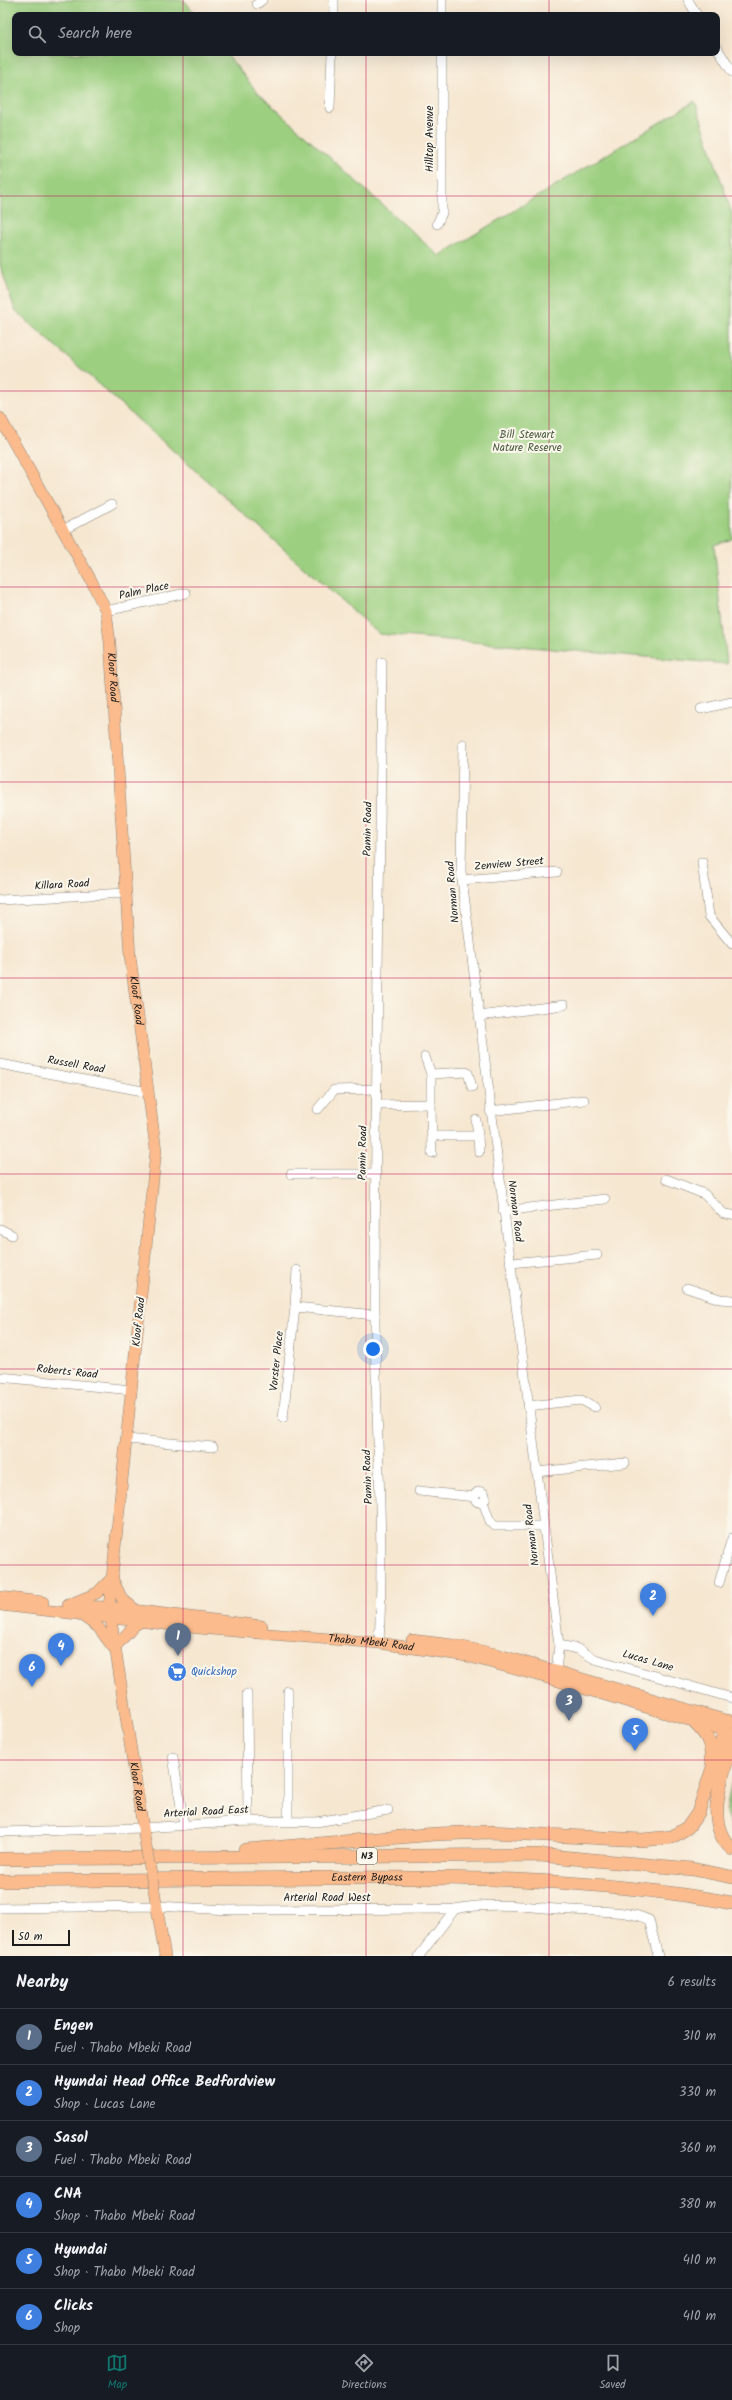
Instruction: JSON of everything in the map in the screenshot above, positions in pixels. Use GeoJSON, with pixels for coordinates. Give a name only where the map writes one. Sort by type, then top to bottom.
{"type":"FeatureCollection","features":[{"type":"Feature","properties":{"kind":"highway"},"geometry":{"type":"LineString","coordinates":[[693,1721],[710,1742],[716,1779],[717,1821],[722,1835],[732,1849]]}},
{"type":"Feature","properties":{"kind":"highway"},"geometry":{"type":"LineString","coordinates":[[716,1779],[729,1726]]}},
{"type":"Feature","properties":{"kind":"highway"},"geometry":{"type":"LineString","coordinates":[[180,1858],[274,1846],[466,1833],[544,1834],[659,1840],[672,1837],[688,1827],[698,1813],[716,1779],[732,1742]]}},
{"type":"Feature","properties":{"kind":"highway"},"geometry":{"type":"LineString","coordinates":[[716,1779],[732,1759]]}},
{"type":"Feature","properties":{"kind":"highway","name":"Eastern Bypass"},"geometry":{"type":"LineString","coordinates":[[0,1859],[539,1855],[692,1869],[732,1877]]}},
{"type":"Feature","properties":{"kind":"highway","name":"Eastern Bypass"},"geometry":{"type":"LineString","coordinates":[[0,1881],[477,1877],[605,1885],[732,1903]]}},
{"type":"Feature","properties":{"kind":"main road","name":"Kloof Road"},"geometry":{"type":"LineString","coordinates":[[0,418],[63,530],[106,611],[110,643],[130,956],[155,1138],[155,1172],[109,1612],[165,1956]]}},
{"type":"Feature","properties":{"kind":"main road"},"geometry":{"type":"LineString","coordinates":[[67,1605],[97,1592],[113,1578],[122,1599],[140,1616],[114,1650],[98,1627],[77,1613]]}},
{"type":"Feature","properties":{"kind":"main road","name":"Thabo Mbeki Road"},"geometry":{"type":"LineString","coordinates":[[0,1597],[140,1616],[260,1629],[397,1642],[446,1644],[485,1651],[555,1676],[693,1721],[729,1726]]}},
{"type":"Feature","properties":{"kind":"main road","name":"Thabo Mbeki Road"},"geometry":{"type":"LineString","coordinates":[[0,1605],[77,1613],[109,1612]]}},
{"type":"Feature","properties":{"kind":"main road","name":"Thabo Mbeki Road"},"geometry":{"type":"LineString","coordinates":[[397,1642],[474,1657],[555,1676],[729,1726]]}},
{"type":"Feature","properties":{"kind":"street"},"geometry":{"type":"LineString","coordinates":[[334,0],[334,12]]}},
{"type":"Feature","properties":{"kind":"street"},"geometry":{"type":"LineString","coordinates":[[442,0],[442,12]]}},
{"type":"Feature","properties":{"kind":"street"},"geometry":{"type":"LineString","coordinates":[[688,0],[695,12]]}},
{"type":"Feature","properties":{"kind":"street"},"geometry":{"type":"LineString","coordinates":[[720,53],[732,72]]}},
{"type":"Feature","properties":{"kind":"street"},"geometry":{"type":"LineString","coordinates":[[330,108],[332,56]]}},
{"type":"Feature","properties":{"kind":"street","name":"Hilltop Avenue"},"geometry":{"type":"LineString","coordinates":[[437,224],[442,213],[442,56]]}},
{"type":"Feature","properties":{"kind":"street"},"geometry":{"type":"LineString","coordinates":[[63,530],[112,504]]}},
{"type":"Feature","properties":{"kind":"street","name":"Palm Place"},"geometry":{"type":"LineString","coordinates":[[106,611],[186,594]]}},
{"type":"Feature","properties":{"kind":"street","name":"Pamin Road"},"geometry":{"type":"LineString","coordinates":[[379,1640],[381,1514],[375,1315],[375,1174],[382,662]]}},
{"type":"Feature","properties":{"kind":"street"},"geometry":{"type":"LineString","coordinates":[[701,709],[732,702]]}},
{"type":"Feature","properties":{"kind":"street","name":"Norman Road"},"geometry":{"type":"LineString","coordinates":[[463,744],[462,880],[490,1111],[559,1645],[555,1676]]}},
{"type":"Feature","properties":{"kind":"street"},"geometry":{"type":"LineString","coordinates":[[702,862],[706,909],[714,924],[732,944]]}},
{"type":"Feature","properties":{"kind":"street","name":"Zenview Street"},"geometry":{"type":"LineString","coordinates":[[462,880],[557,872]]}},
{"type":"Feature","properties":{"kind":"street","name":"Killara Road"},"geometry":{"type":"LineString","coordinates":[[0,900],[126,893]]}},
{"type":"Feature","properties":{"kind":"street"},"geometry":{"type":"LineString","coordinates":[[479,1016],[564,1005]]}},
{"type":"Feature","properties":{"kind":"street"},"geometry":{"type":"LineString","coordinates":[[425,1057],[431,1074],[432,1153]]}},
{"type":"Feature","properties":{"kind":"street","name":"Russell Road"},"geometry":{"type":"LineString","coordinates":[[0,1064],[148,1092]]}},
{"type":"Feature","properties":{"kind":"street"},"geometry":{"type":"LineString","coordinates":[[431,1074],[466,1072],[468,1073],[472,1087]]}},
{"type":"Feature","properties":{"kind":"street"},"geometry":{"type":"LineString","coordinates":[[318,1109],[334,1090],[376,1090]]}},
{"type":"Feature","properties":{"kind":"street"},"geometry":{"type":"LineString","coordinates":[[490,1111],[584,1100]]}},
{"type":"Feature","properties":{"kind":"street"},"geometry":{"type":"LineString","coordinates":[[376,1105],[432,1104]]}},
{"type":"Feature","properties":{"kind":"street"},"geometry":{"type":"LineString","coordinates":[[476,1120],[479,1152]]}},
{"type":"Feature","properties":{"kind":"street"},"geometry":{"type":"LineString","coordinates":[[432,1136],[478,1136]]}},
{"type":"Feature","properties":{"kind":"street"},"geometry":{"type":"LineString","coordinates":[[291,1174],[375,1174]]}},
{"type":"Feature","properties":{"kind":"street"},"geometry":{"type":"LineString","coordinates":[[666,1179],[704,1194],[724,1214],[732,1216]]}},
{"type":"Feature","properties":{"kind":"street"},"geometry":{"type":"LineString","coordinates":[[503,1212],[605,1199]]}},
{"type":"Feature","properties":{"kind":"street"},"geometry":{"type":"LineString","coordinates":[[0,1229],[12,1235]]}},
{"type":"Feature","properties":{"kind":"street"},"geometry":{"type":"LineString","coordinates":[[510,1263],[597,1255]]}},
{"type":"Feature","properties":{"kind":"street","name":"Vorster Place"},"geometry":{"type":"LineString","coordinates":[[283,1418],[295,1307],[297,1270]]}},
{"type":"Feature","properties":{"kind":"street"},"geometry":{"type":"LineString","coordinates":[[688,1288],[720,1300],[732,1300]]}},
{"type":"Feature","properties":{"kind":"street"},"geometry":{"type":"LineString","coordinates":[[295,1307],[375,1315]]}},
{"type":"Feature","properties":{"kind":"street","name":"Roberts Road"},"geometry":{"type":"LineString","coordinates":[[0,1377],[132,1390]]}},
{"type":"Feature","properties":{"kind":"street"},"geometry":{"type":"LineString","coordinates":[[528,1406],[581,1400],[595,1407]]}},
{"type":"Feature","properties":{"kind":"street"},"geometry":{"type":"LineString","coordinates":[[127,1439],[213,1447]]}},
{"type":"Feature","properties":{"kind":"street"},"geometry":{"type":"LineString","coordinates":[[536,1472],[625,1463]]}},
{"type":"Feature","properties":{"kind":"street"},"geometry":{"type":"LineString","coordinates":[[419,1491],[475,1497],[479,1491],[484,1492],[486,1496],[483,1502],[490,1521],[495,1526],[543,1526]]}},
{"type":"Feature","properties":{"kind":"street"},"geometry":{"type":"LineString","coordinates":[[719,1583],[732,1538]]}},
{"type":"Feature","properties":{"kind":"street","name":"Lucas Lane"},"geometry":{"type":"LineString","coordinates":[[559,1645],[578,1649],[595,1659],[732,1698]]}},
{"type":"Feature","properties":{"kind":"street"},"geometry":{"type":"LineString","coordinates":[[288,1691],[288,1820]]}},
{"type":"Feature","properties":{"kind":"street"},"geometry":{"type":"LineString","coordinates":[[247,1694],[248,1821]]}},
{"type":"Feature","properties":{"kind":"street"},"geometry":{"type":"LineString","coordinates":[[173,1757],[184,1825]]}},
{"type":"Feature","properties":{"kind":"street","name":"Arterial Road East"},"geometry":{"type":"LineString","coordinates":[[0,1832],[143,1828],[248,1821],[288,1820],[316,1822],[388,1810]]}},
{"type":"Feature","properties":{"kind":"street","name":"Arterial Road West"},"geometry":{"type":"LineString","coordinates":[[0,1908],[157,1906],[228,1910],[456,1909],[471,1906],[505,1906],[618,1913],[646,1919],[651,1924],[658,1956]]}},
{"type":"Feature","properties":{"kind":"street"},"geometry":{"type":"LineString","coordinates":[[420,1956],[456,1909]]}},
{"type":"Feature","properties":{"kind":"green space","name":"Bill Stewart Nature Reserve"},"geometry":{"type":"Polygon","coordinates":[[[0,0],[184,0],[194,12],[12,12],[12,56],[228,56],[257,92],[439,256],[695,101],[732,214],[732,539],[714,545],[727,664],[379,634],[15,310],[0,265],[0,0]]]}},
{"type":"Feature","properties":{"kind":"green space"},"geometry":{"type":"Polygon","coordinates":[[[732,1778],[732,1833],[726,1812],[732,1778]]]}},
{"type":"Feature","properties":{"kind":"place","name":"Hyundai Head Office Bedfordview"},"geometry":{"type":"Point","coordinates":[653,1616]}},
{"type":"Feature","properties":{"kind":"place","name":"Engen"},"geometry":{"type":"Point","coordinates":[178,1656]}},
{"type":"Feature","properties":{"kind":"place","name":"CNA"},"geometry":{"type":"Point","coordinates":[61,1666]}},
{"type":"Feature","properties":{"kind":"place","name":"Quickshop"},"geometry":{"type":"Point","coordinates":[177,1672]}},
{"type":"Feature","properties":{"kind":"place","name":"Clicks"},"geometry":{"type":"Point","coordinates":[32,1687]}},
{"type":"Feature","properties":{"kind":"place","name":"Sasol"},"geometry":{"type":"Point","coordinates":[569,1721]}},
{"type":"Feature","properties":{"kind":"place","name":"Hyundai"},"geometry":{"type":"Point","coordinates":[635,1751]}}]}
